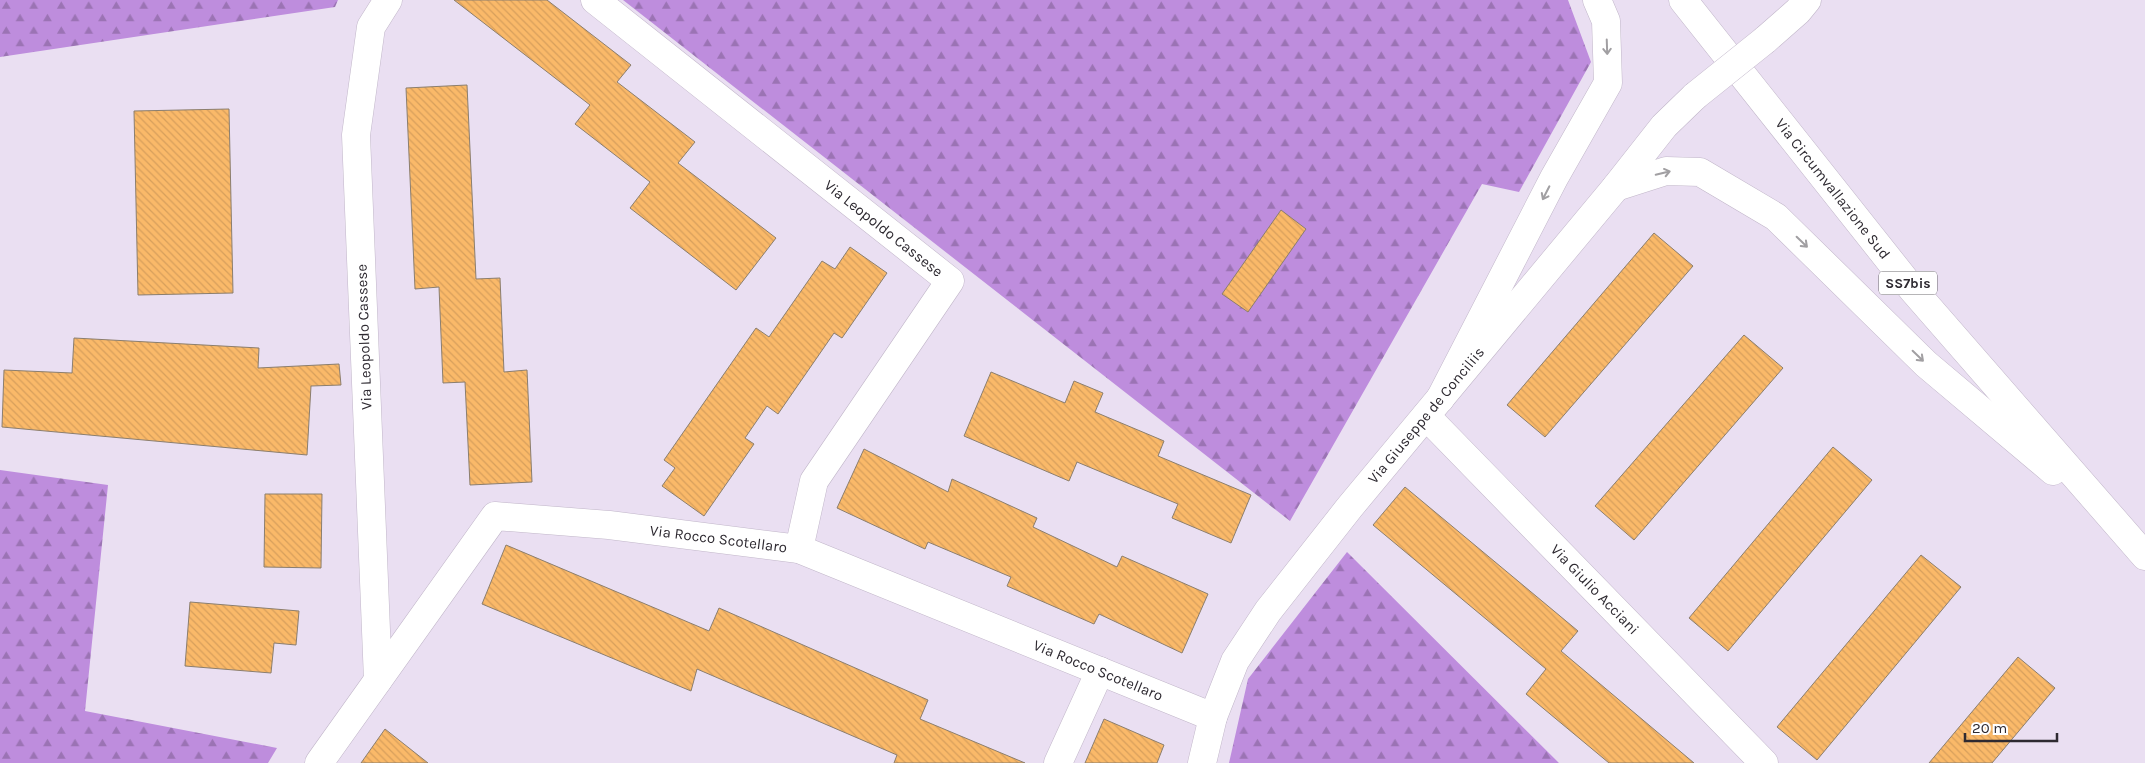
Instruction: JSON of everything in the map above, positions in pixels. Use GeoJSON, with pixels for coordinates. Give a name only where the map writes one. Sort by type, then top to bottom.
{"type":"FeatureCollection","features":[{"type":"Feature","properties":{"kind":"street"},"geometry":{"type":"LineString","coordinates":[[371,27],[374,0]]}},
{"type":"Feature","properties":{"kind":"street","name":"Via Leopoldo Cassese"},"geometry":{"type":"LineString","coordinates":[[378,680],[356,135],[371,27],[388,0]]}},
{"type":"Feature","properties":{"kind":"street","name":"Via Leopoldo Cassese"},"geometry":{"type":"LineString","coordinates":[[595,0],[950,281],[814,481],[799,549]]}},
{"type":"Feature","properties":{"kind":"street"},"geometry":{"type":"LineString","coordinates":[[1433,407],[1554,178],[1608,83],[1606,21],[1597,0]]}},
{"type":"Feature","properties":{"kind":"street","name":"Via Circumvallazione Sud"},"geometry":{"type":"LineString","coordinates":[[1683,0],[1698,12],[1913,290],[2145,556]]}},
{"type":"Feature","properties":{"kind":"street","name":"Via Giuseppe de Conciliis"},"geometry":{"type":"LineString","coordinates":[[1202,763],[1213,717],[1235,661],[1268,611],[1349,508],[1616,187],[1664,126],[1695,96],[1798,11],[1807,0]]}},
{"type":"Feature","properties":{"kind":"street"},"geometry":{"type":"LineString","coordinates":[[1616,187],[1666,171],[1700,172],[1776,217],[1926,364],[2121,528]]}},
{"type":"Feature","properties":{"kind":"street","name":"Via Giulio Acciani"},"geometry":{"type":"LineString","coordinates":[[1433,407],[1764,763]]}},
{"type":"Feature","properties":{"kind":"street","name":"Via Rocco Scotellaro"},"geometry":{"type":"LineString","coordinates":[[319,763],[495,516],[609,524],[799,549],[1213,717]]}},
{"type":"Feature","properties":{"kind":"street"},"geometry":{"type":"LineString","coordinates":[[1058,763],[1100,671]]}},
{"type":"Feature","properties":{"kind":"green space"},"geometry":{"type":"Polygon","coordinates":[[[0,0],[338,0],[335,7],[0,57],[0,0]]]}},
{"type":"Feature","properties":{"kind":"green space"},"geometry":{"type":"Polygon","coordinates":[[[623,0],[1568,0],[1591,62],[1519,192],[1482,184],[1290,521],[623,0]]]}},
{"type":"Feature","properties":{"kind":"green space"},"geometry":{"type":"Polygon","coordinates":[[[0,470],[108,485],[85,711],[277,748],[268,763],[0,763],[0,470]]]}},
{"type":"Feature","properties":{"kind":"green space"},"geometry":{"type":"Polygon","coordinates":[[[1347,552],[1559,763],[1229,763],[1248,679],[1347,552]]]}},
{"type":"Feature","properties":{"kind":"building"},"geometry":{"type":"Polygon","coordinates":[[[454,0],[547,0],[631,65],[617,82],[695,142],[678,163],[776,238],[736,290],[630,208],[650,182],[575,124],[590,105],[454,0]]]}},
{"type":"Feature","properties":{"kind":"building"},"geometry":{"type":"Polygon","coordinates":[[[467,85],[476,279],[500,278],[504,372],[527,370],[532,482],[470,485],[465,382],[443,383],[439,287],[415,289],[406,88],[467,85]]]}},
{"type":"Feature","properties":{"kind":"building"},"geometry":{"type":"Polygon","coordinates":[[[229,109],[233,293],[138,295],[134,111],[229,109]]]}},
{"type":"Feature","properties":{"kind":"building"},"geometry":{"type":"Polygon","coordinates":[[[1281,210],[1306,229],[1248,312],[1222,294],[1281,210]]]}},
{"type":"Feature","properties":{"kind":"building"},"geometry":{"type":"Polygon","coordinates":[[[1654,233],[1693,266],[1545,437],[1507,405],[1654,233]]]}},
{"type":"Feature","properties":{"kind":"building"},"geometry":{"type":"Polygon","coordinates":[[[850,247],[887,273],[842,338],[834,333],[778,414],[767,406],[745,438],[754,444],[704,516],[662,486],[675,468],[664,460],[756,328],[769,337],[822,261],[835,269],[850,247]]]}},
{"type":"Feature","properties":{"kind":"building"},"geometry":{"type":"Polygon","coordinates":[[[1744,335],[1783,368],[1634,540],[1595,506],[1744,335]]]}},
{"type":"Feature","properties":{"kind":"building"},"geometry":{"type":"Polygon","coordinates":[[[74,338],[259,348],[258,368],[339,364],[341,385],[311,386],[307,455],[2,427],[4,370],[72,373],[74,338]]]}},
{"type":"Feature","properties":{"kind":"building"},"geometry":{"type":"Polygon","coordinates":[[[991,372],[1065,403],[1074,381],[1103,393],[1095,412],[1164,441],[1158,456],[1251,495],[1231,543],[1172,518],[1178,504],[1077,462],[1069,481],[964,436],[991,372]]]}},
{"type":"Feature","properties":{"kind":"building"},"geometry":{"type":"Polygon","coordinates":[[[1833,447],[1872,480],[1728,651],[1689,618],[1833,447]]]}},
{"type":"Feature","properties":{"kind":"building"},"geometry":{"type":"Polygon","coordinates":[[[864,449],[948,492],[952,479],[1037,518],[1033,527],[1117,567],[1122,556],[1208,594],[1182,653],[1099,614],[1094,624],[1007,586],[1011,577],[928,542],[925,549],[837,508],[864,449]]]}},
{"type":"Feature","properties":{"kind":"building"},"geometry":{"type":"Polygon","coordinates":[[[1405,487],[1578,631],[1561,651],[1694,763],[1609,763],[1526,694],[1546,669],[1373,525],[1405,487]]]}},
{"type":"Feature","properties":{"kind":"building"},"geometry":{"type":"Polygon","coordinates":[[[265,494],[322,494],[321,568],[264,567],[265,494]]]}},
{"type":"Feature","properties":{"kind":"building"},"geometry":{"type":"Polygon","coordinates":[[[506,545],[709,631],[719,608],[928,700],[920,719],[1025,763],[894,763],[897,755],[697,669],[691,691],[482,604],[506,545]]]}},
{"type":"Feature","properties":{"kind":"building"},"geometry":{"type":"Polygon","coordinates":[[[1921,555],[1961,587],[1817,760],[1777,727],[1921,555]]]}},
{"type":"Feature","properties":{"kind":"building"},"geometry":{"type":"Polygon","coordinates":[[[190,602],[299,611],[296,645],[274,643],[271,673],[185,666],[190,602]]]}},
{"type":"Feature","properties":{"kind":"building"},"geometry":{"type":"Polygon","coordinates":[[[2018,657],[2055,688],[1992,763],[1929,763],[2018,657]]]}},
{"type":"Feature","properties":{"kind":"building"},"geometry":{"type":"Polygon","coordinates":[[[1104,719],[1164,745],[1157,763],[1085,763],[1104,719]]]}},
{"type":"Feature","properties":{"kind":"building"},"geometry":{"type":"Polygon","coordinates":[[[385,729],[428,763],[361,763],[385,729]]]}}]}
